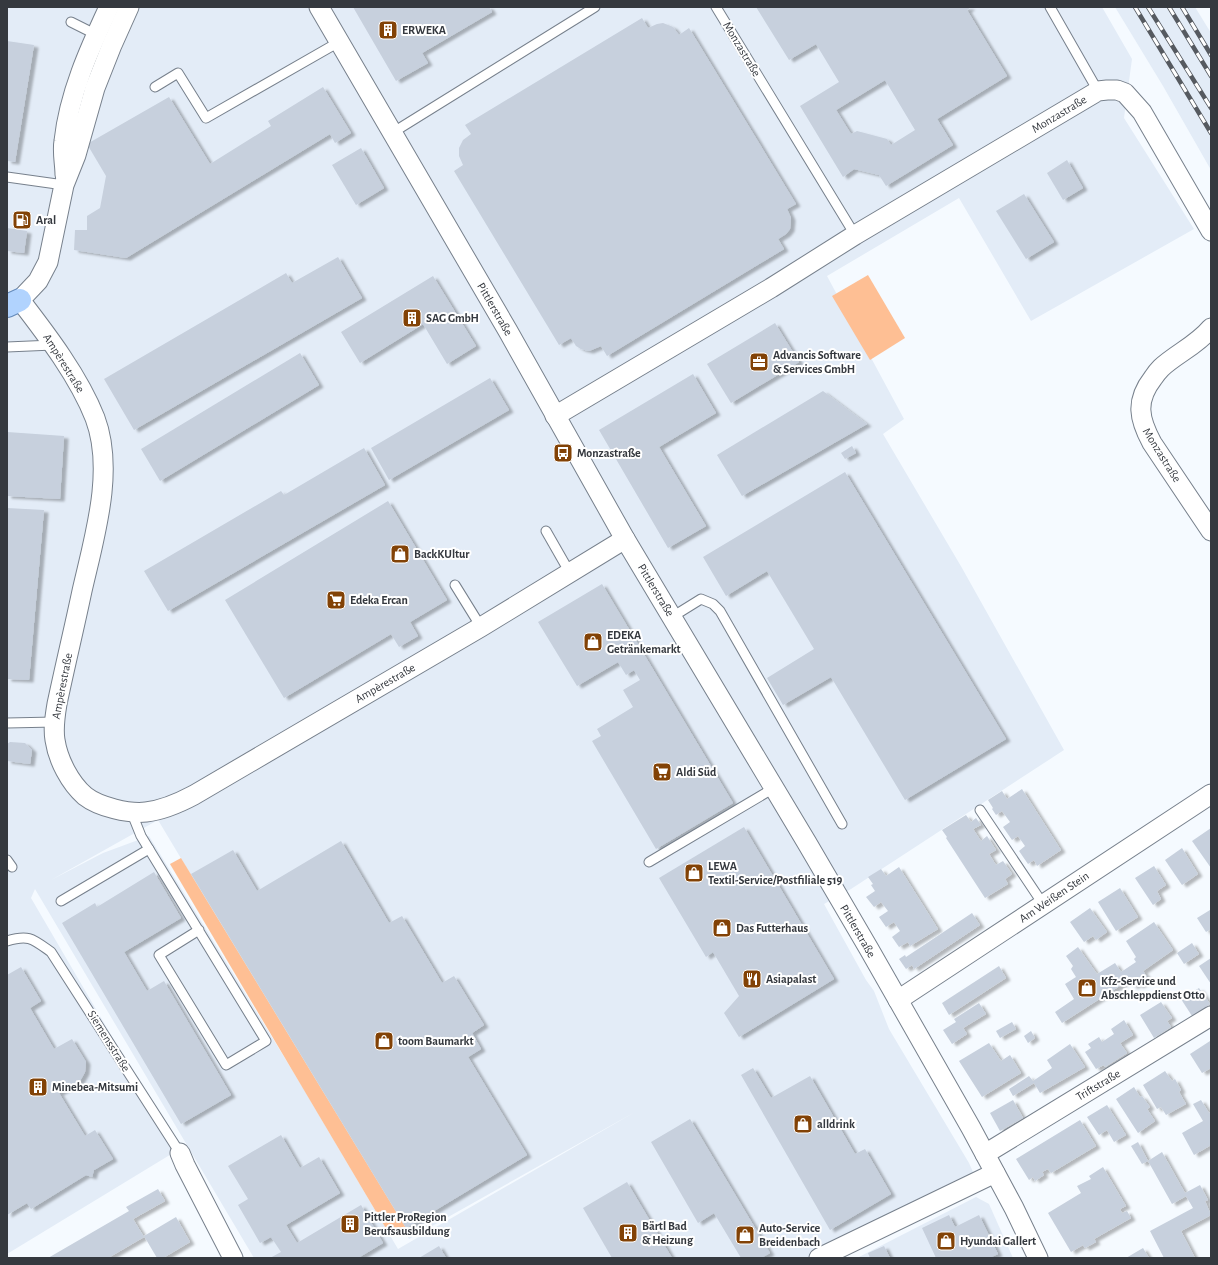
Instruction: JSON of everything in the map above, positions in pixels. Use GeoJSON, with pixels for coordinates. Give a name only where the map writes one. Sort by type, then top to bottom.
{"type":"FeatureCollection","features":[{"type":"Feature","properties":{"kind":"street","name":"Ampèrestraße"},"geometry":{"type":"LineString","coordinates":[[67,177],[64,142],[71,105],[88,51],[109,7]]}},
{"type":"Feature","properties":{"kind":"street","name":"Ampèrestraße"},"geometry":{"type":"LineString","coordinates":[[129,7],[95,88],[76,155],[67,177],[48,262],[38,281],[14,303],[53,345],[84,396],[95,419],[102,451],[103,476],[98,524],[54,722],[55,740],[59,755],[66,771],[86,796],[102,806],[131,811],[145,812],[169,808],[194,795],[481,627],[625,539]]}},
{"type":"Feature","properties":{"kind":"street","name":"Pittlerstraße"},"geometry":{"type":"LineString","coordinates":[[319,7],[508,331],[625,539],[774,788],[898,1000],[985,1154],[1038,1258]]}},
{"type":"Feature","properties":{"kind":"street","name":"Monzastraße"},"geometry":{"type":"LineString","coordinates":[[555,416],[1098,91],[1117,90],[1125,93],[1142,112],[1211,231]]}},
{"type":"Feature","properties":{"kind":"street","name":"Monzastraße"},"geometry":{"type":"LineString","coordinates":[[1211,328],[1205,336],[1160,369],[1146,387],[1140,403],[1141,417],[1145,430],[1152,443],[1211,531]]}},
{"type":"Feature","properties":{"kind":"street","name":"Am Weißen Stein"},"geometry":{"type":"LineString","coordinates":[[898,1000],[1211,794]]}},
{"type":"Feature","properties":{"kind":"street","name":"Triftstraße"},"geometry":{"type":"LineString","coordinates":[[985,1154],[1211,1016]]}},
{"type":"Feature","properties":{"kind":"street","name":"Siemensstraße"},"geometry":{"type":"LineString","coordinates":[[180,1153],[233,1258]]}},
{"type":"Feature","properties":{"kind":"street"},"geometry":{"type":"LineString","coordinates":[[819,1258],[995,1173]]}},
{"type":"Feature","properties":{"kind":"lane"},"geometry":{"type":"LineString","coordinates":[[392,133],[595,7]]}},
{"type":"Feature","properties":{"kind":"lane","name":"Monzastraße"},"geometry":{"type":"LineString","coordinates":[[716,7],[856,235]]}},
{"type":"Feature","properties":{"kind":"lane"},"geometry":{"type":"LineString","coordinates":[[1050,7],[1098,91]]}},
{"type":"Feature","properties":{"kind":"lane"},"geometry":{"type":"LineString","coordinates":[[72,22],[89,31],[97,33]]}},
{"type":"Feature","properties":{"kind":"lane"},"geometry":{"type":"LineString","coordinates":[[155,88],[178,73],[206,118],[340,42]]}},
{"type":"Feature","properties":{"kind":"lane"},"geometry":{"type":"LineString","coordinates":[[7,177],[67,177]]}},
{"type":"Feature","properties":{"kind":"lane"},"geometry":{"type":"LineString","coordinates":[[7,347],[53,345]]}},
{"type":"Feature","properties":{"kind":"lane"},"geometry":{"type":"LineString","coordinates":[[546,531],[570,573]]}},
{"type":"Feature","properties":{"kind":"lane"},"geometry":{"type":"LineString","coordinates":[[455,584],[481,627]]}},
{"type":"Feature","properties":{"kind":"lane"},"geometry":{"type":"LineString","coordinates":[[672,617],[701,599],[713,604],[720,611],[842,824]]}},
{"type":"Feature","properties":{"kind":"lane"},"geometry":{"type":"LineString","coordinates":[[7,723],[54,722]]}},
{"type":"Feature","properties":{"kind":"lane"},"geometry":{"type":"LineString","coordinates":[[649,862],[774,788]]}},
{"type":"Feature","properties":{"kind":"lane"},"geometry":{"type":"LineString","coordinates":[[980,810],[1042,904]]}},
{"type":"Feature","properties":{"kind":"lane"},"geometry":{"type":"LineString","coordinates":[[131,811],[141,836],[266,1041],[226,1065],[158,955],[198,930]]}},
{"type":"Feature","properties":{"kind":"lane"},"geometry":{"type":"LineString","coordinates":[[61,901],[149,849]]}},
{"type":"Feature","properties":{"kind":"lane","name":"Siemensstraße"},"geometry":{"type":"LineString","coordinates":[[7,941],[19,937],[33,939],[51,952],[180,1153]]}},
{"type":"Feature","properties":{"kind":"shaded area"},"geometry":{"type":"Polygon","coordinates":[[[7,7],[1102,7],[1132,59],[1124,118],[1194,229],[1031,321],[959,198],[827,276],[904,419],[883,434],[962,568],[1064,750],[851,889],[824,904],[866,980],[874,991],[889,1029],[969,1163],[978,1183],[820,1258],[254,1258],[35,889],[31,898],[180,1153],[178,1150],[7,1254],[7,7]],[[158,820],[51,880],[103,853],[149,836],[300,1083],[398,1249],[635,1112],[409,1239],[158,820]]]}},
{"type":"Feature","properties":{"kind":"shaded area"},"geometry":{"type":"Polygon","coordinates":[[[1115,7],[1195,7],[1211,33],[1211,170],[1163,86],[1115,7]]]}},
{"type":"Feature","properties":{"kind":"shaded area"},"geometry":{"type":"Polygon","coordinates":[[[868,275],[905,338],[870,360],[832,296],[868,275]]]}},
{"type":"Feature","properties":{"kind":"shaded area"},"geometry":{"type":"Polygon","coordinates":[[[181,858],[406,1228],[391,1237],[170,864],[181,858]]]}},
{"type":"Feature","properties":{"kind":"shaded area"},"geometry":{"type":"Polygon","coordinates":[[[976,1197],[989,1204],[1013,1258],[857,1258],[976,1197]]]}},
{"type":"Feature","properties":{"kind":"building"},"geometry":{"type":"Polygon","coordinates":[[[353,7],[489,7],[492,12],[422,53],[428,63],[396,81],[353,7]]]}},
{"type":"Feature","properties":{"kind":"building"},"geometry":{"type":"Polygon","coordinates":[[[756,7],[971,7],[967,10],[1007,76],[937,119],[953,145],[886,186],[879,175],[854,169],[843,177],[800,106],[839,82],[816,44],[789,60],[756,7]],[[885,80],[836,110],[851,134],[857,131],[887,139],[891,145],[915,130],[885,80]]]}},
{"type":"Feature","properties":{"kind":"building"},"geometry":{"type":"Polygon","coordinates":[[[642,18],[648,28],[663,23],[673,27],[679,35],[689,28],[796,204],[787,209],[791,218],[790,229],[786,234],[778,239],[784,249],[607,356],[601,346],[589,351],[581,349],[576,346],[571,338],[559,345],[454,171],[463,165],[459,156],[459,148],[463,140],[471,134],[465,125],[642,18]]]}},
{"type":"Feature","properties":{"kind":"building"},"geometry":{"type":"Polygon","coordinates":[[[7,41],[34,45],[15,162],[7,161],[7,41]]]}},
{"type":"Feature","properties":{"kind":"building"},"geometry":{"type":"Polygon","coordinates":[[[323,87],[351,133],[335,143],[330,134],[126,258],[74,250],[75,230],[87,230],[87,216],[100,208],[106,176],[87,144],[169,97],[210,164],[271,126],[268,121],[323,87]]]}},
{"type":"Feature","properties":{"kind":"building"},"geometry":{"type":"Polygon","coordinates":[[[361,148],[384,188],[356,205],[332,165],[361,148]]]}},
{"type":"Feature","properties":{"kind":"building"},"geometry":{"type":"Polygon","coordinates":[[[1067,160],[1083,188],[1063,200],[1047,173],[1067,160]]]}},
{"type":"Feature","properties":{"kind":"building"},"geometry":{"type":"Polygon","coordinates":[[[1024,194],[1054,242],[1026,259],[996,211],[1024,194]]]}},
{"type":"Feature","properties":{"kind":"building"},"geometry":{"type":"Polygon","coordinates":[[[7,228],[27,231],[24,253],[7,251],[7,228]]]}},
{"type":"Feature","properties":{"kind":"building"},"geometry":{"type":"Polygon","coordinates":[[[338,257],[362,298],[134,430],[104,379],[286,273],[292,283],[338,257]]]}},
{"type":"Feature","properties":{"kind":"building","name":"SAG GmbH"},"geometry":{"type":"Polygon","coordinates":[[[433,276],[476,346],[447,364],[423,324],[360,363],[341,332],[433,276]]]}},
{"type":"Feature","properties":{"kind":"building"},"geometry":{"type":"Polygon","coordinates":[[[775,323],[799,362],[731,403],[707,364],[775,323]]]}},
{"type":"Feature","properties":{"kind":"building"},"geometry":{"type":"Polygon","coordinates":[[[300,353],[319,385],[160,481],[141,449],[300,353]]]}},
{"type":"Feature","properties":{"kind":"building"},"geometry":{"type":"Polygon","coordinates":[[[693,374],[716,413],[659,447],[706,526],[668,548],[599,430],[693,374]]]}},
{"type":"Feature","properties":{"kind":"building"},"geometry":{"type":"Polygon","coordinates":[[[490,378],[509,410],[389,480],[371,448],[490,378]]]}},
{"type":"Feature","properties":{"kind":"building"},"geometry":{"type":"Polygon","coordinates":[[[823,391],[867,424],[742,496],[717,455],[823,391]]]}},
{"type":"Feature","properties":{"kind":"building"},"geometry":{"type":"Polygon","coordinates":[[[7,432],[64,436],[60,499],[7,496],[7,432]]]}},
{"type":"Feature","properties":{"kind":"building"},"geometry":{"type":"Polygon","coordinates":[[[852,446],[856,453],[845,459],[841,453],[852,446]]]}},
{"type":"Feature","properties":{"kind":"building"},"geometry":{"type":"Polygon","coordinates":[[[364,448],[385,485],[168,611],[144,571],[281,491],[284,495],[364,448]]]}},
{"type":"Feature","properties":{"kind":"building"},"geometry":{"type":"Polygon","coordinates":[[[845,472],[1006,739],[905,800],[831,677],[783,705],[767,678],[814,649],[767,571],[726,596],[703,557],[845,472]]]}},
{"type":"Feature","properties":{"kind":"building","name":"Edeka Ercan"},"geometry":{"type":"Polygon","coordinates":[[[388,501],[447,600],[410,622],[418,636],[399,647],[391,634],[284,698],[225,600],[388,501]]]}},
{"type":"Feature","properties":{"kind":"building"},"geometry":{"type":"Polygon","coordinates":[[[7,508],[44,510],[29,680],[7,679],[7,508]]]}},
{"type":"Feature","properties":{"kind":"building","name":"Aldi Süd"},"geometry":{"type":"Polygon","coordinates":[[[602,584],[733,803],[656,849],[592,741],[601,736],[597,729],[633,707],[623,690],[640,680],[634,670],[626,675],[618,662],[577,686],[538,622],[602,584]]]}},
{"type":"Feature","properties":{"kind":"building"},"geometry":{"type":"Polygon","coordinates":[[[10,742],[25,743],[32,750],[30,764],[7,761],[7,744],[10,742]]]}},
{"type":"Feature","properties":{"kind":"building"},"geometry":{"type":"Polygon","coordinates":[[[1022,789],[1061,850],[1037,866],[1034,860],[1028,864],[1019,851],[1025,846],[1018,836],[1012,840],[1003,827],[1010,822],[1002,811],[996,815],[988,800],[1002,791],[1007,799],[1022,789]]]}},
{"type":"Feature","properties":{"kind":"building"},"geometry":{"type":"Polygon","coordinates":[[[966,815],[971,822],[976,818],[981,825],[973,829],[981,841],[987,836],[996,850],[989,854],[996,865],[1003,861],[1012,874],[1005,879],[1008,884],[985,898],[942,830],[966,815]]]}},
{"type":"Feature","properties":{"kind":"building"},"geometry":{"type":"Polygon","coordinates":[[[744,827],[834,979],[739,1037],[724,1013],[739,996],[713,952],[706,957],[659,878],[744,827]]]}},
{"type":"Feature","properties":{"kind":"building"},"geometry":{"type":"Polygon","coordinates":[[[1211,828],[1211,868],[1192,841],[1211,828]]]}},
{"type":"Feature","properties":{"kind":"building","name":"toom Baumarkt"},"geometry":{"type":"Polygon","coordinates":[[[341,841],[389,923],[402,916],[442,983],[454,976],[484,1025],[472,1033],[481,1049],[468,1057],[527,1155],[406,1228],[191,874],[233,850],[257,891],[341,841]]]}},
{"type":"Feature","properties":{"kind":"building"},"geometry":{"type":"Polygon","coordinates":[[[1182,848],[1198,874],[1182,885],[1165,860],[1182,848]]]}},
{"type":"Feature","properties":{"kind":"building"},"geometry":{"type":"Polygon","coordinates":[[[1154,866],[1166,885],[1157,891],[1161,899],[1153,905],[1135,878],[1154,866]]]}},
{"type":"Feature","properties":{"kind":"building"},"geometry":{"type":"Polygon","coordinates":[[[899,867],[938,929],[910,946],[908,942],[899,947],[892,937],[900,931],[894,922],[886,927],[879,917],[888,911],[881,902],[874,907],[866,897],[875,891],[871,885],[873,884],[868,877],[881,869],[886,876],[899,867]]]}},
{"type":"Feature","properties":{"kind":"building"},"geometry":{"type":"Polygon","coordinates":[[[154,872],[181,918],[124,952],[147,991],[164,981],[231,1095],[181,1124],[62,923],[95,903],[97,907],[154,872]]]}},
{"type":"Feature","properties":{"kind":"building"},"geometry":{"type":"Polygon","coordinates":[[[1120,888],[1138,917],[1116,931],[1098,902],[1120,888]]]}},
{"type":"Feature","properties":{"kind":"building"},"geometry":{"type":"Polygon","coordinates":[[[1090,908],[1107,932],[1096,940],[1093,936],[1084,942],[1070,922],[1090,908]]]}},
{"type":"Feature","properties":{"kind":"building"},"geometry":{"type":"Polygon","coordinates":[[[1210,910],[1211,929],[1206,932],[1197,918],[1210,910]]]}},
{"type":"Feature","properties":{"kind":"building"},"geometry":{"type":"Polygon","coordinates":[[[972,913],[980,925],[914,969],[912,965],[906,969],[899,959],[905,955],[906,957],[972,913]]]}},
{"type":"Feature","properties":{"kind":"building"},"geometry":{"type":"Polygon","coordinates":[[[1154,922],[1173,950],[1143,971],[1149,980],[1139,986],[1137,984],[1133,987],[1129,980],[1062,1023],[1055,1012],[1074,999],[1065,984],[1076,977],[1071,969],[1073,966],[1066,956],[1078,947],[1097,974],[1115,963],[1121,972],[1136,962],[1134,959],[1136,957],[1126,941],[1154,922]]]}},
{"type":"Feature","properties":{"kind":"building"},"geometry":{"type":"Polygon","coordinates":[[[1192,943],[1199,954],[1184,964],[1177,953],[1192,943]]]}},
{"type":"Feature","properties":{"kind":"building"},"geometry":{"type":"Polygon","coordinates":[[[1211,958],[1211,984],[1199,966],[1211,958]]]}},
{"type":"Feature","properties":{"kind":"building"},"geometry":{"type":"Polygon","coordinates":[[[999,966],[1006,978],[949,1015],[942,1003],[999,966]]]}},
{"type":"Feature","properties":{"kind":"building","name":"Minebea-Mitsumi"},"geometry":{"type":"Polygon","coordinates":[[[21,967],[41,1001],[30,1008],[54,1049],[72,1039],[86,1062],[85,1072],[80,1081],[59,1093],[85,1136],[95,1130],[113,1159],[94,1170],[92,1177],[86,1175],[31,1209],[27,1203],[7,1215],[7,975],[21,967]]]}},
{"type":"Feature","properties":{"kind":"building"},"geometry":{"type":"Polygon","coordinates":[[[1199,988],[1210,1004],[1192,1016],[1181,999],[1199,988]]]}},
{"type":"Feature","properties":{"kind":"building"},"geometry":{"type":"Polygon","coordinates":[[[1161,1002],[1172,1018],[1167,1021],[1171,1027],[1154,1038],[1140,1015],[1161,1002]]]}},
{"type":"Feature","properties":{"kind":"building"},"geometry":{"type":"Polygon","coordinates":[[[979,1003],[986,1014],[963,1028],[967,1034],[952,1044],[943,1030],[956,1022],[954,1019],[979,1003]]]}},
{"type":"Feature","properties":{"kind":"building"},"geometry":{"type":"Polygon","coordinates":[[[1124,1020],[1133,1035],[1120,1043],[1127,1053],[1105,1067],[1104,1065],[1096,1069],[1085,1052],[1091,1048],[1088,1044],[1099,1037],[1102,1042],[1114,1034],[1111,1029],[1124,1020]]]}},
{"type":"Feature","properties":{"kind":"building"},"geometry":{"type":"Polygon","coordinates":[[[1012,1022],[1016,1029],[1000,1038],[996,1031],[1012,1022]]]}},
{"type":"Feature","properties":{"kind":"building"},"geometry":{"type":"Polygon","coordinates":[[[1031,1031],[1035,1038],[1028,1043],[1024,1036],[1031,1031]]]}},
{"type":"Feature","properties":{"kind":"building"},"geometry":{"type":"Polygon","coordinates":[[[1210,1041],[1211,1068],[1202,1073],[1190,1054],[1210,1041]]]}},
{"type":"Feature","properties":{"kind":"building"},"geometry":{"type":"Polygon","coordinates":[[[989,1043],[1001,1061],[1010,1055],[1021,1073],[982,1097],[959,1061],[989,1043]]]}},
{"type":"Feature","properties":{"kind":"building"},"geometry":{"type":"Polygon","coordinates":[[[1070,1044],[1085,1067],[1040,1093],[1034,1083],[1013,1096],[1009,1089],[1029,1076],[1033,1081],[1052,1068],[1047,1060],[1070,1044]]]}},
{"type":"Feature","properties":{"kind":"building","name":"alldrink"},"geometry":{"type":"Polygon","coordinates":[[[753,1068],[771,1098],[810,1076],[855,1154],[865,1149],[891,1194],[830,1230],[741,1075],[753,1068]]]}},
{"type":"Feature","properties":{"kind":"building"},"geometry":{"type":"Polygon","coordinates":[[[1165,1071],[1172,1081],[1175,1079],[1181,1090],[1179,1092],[1186,1104],[1166,1115],[1161,1107],[1157,1109],[1143,1085],[1165,1071]]]}},
{"type":"Feature","properties":{"kind":"building"},"geometry":{"type":"Polygon","coordinates":[[[1134,1087],[1140,1097],[1142,1096],[1150,1107],[1147,1109],[1155,1121],[1138,1133],[1116,1099],[1134,1087]]]}},
{"type":"Feature","properties":{"kind":"building"},"geometry":{"type":"Polygon","coordinates":[[[1013,1100],[1023,1118],[1000,1131],[990,1113],[1013,1100]]]}},
{"type":"Feature","properties":{"kind":"building"},"geometry":{"type":"Polygon","coordinates":[[[1201,1100],[1209,1113],[1211,1112],[1211,1145],[1194,1155],[1182,1133],[1203,1121],[1193,1104],[1201,1100]]]}},
{"type":"Feature","properties":{"kind":"building"},"geometry":{"type":"Polygon","coordinates":[[[1107,1105],[1126,1135],[1114,1142],[1107,1130],[1099,1135],[1087,1117],[1107,1105]]]}},
{"type":"Feature","properties":{"kind":"building"},"geometry":{"type":"Polygon","coordinates":[[[690,1119],[770,1253],[761,1258],[741,1258],[714,1213],[698,1223],[651,1142],[690,1119]]]}},
{"type":"Feature","properties":{"kind":"building"},"geometry":{"type":"Polygon","coordinates":[[[1080,1120],[1096,1146],[1051,1173],[1048,1169],[1042,1172],[1044,1175],[1035,1181],[1033,1177],[1029,1180],[1016,1159],[1080,1120]]]}},
{"type":"Feature","properties":{"kind":"building"},"geometry":{"type":"Polygon","coordinates":[[[281,1135],[300,1168],[319,1157],[340,1193],[286,1225],[297,1243],[361,1205],[383,1243],[358,1258],[270,1258],[281,1252],[271,1237],[260,1243],[238,1205],[248,1199],[228,1166],[281,1135]]]}},
{"type":"Feature","properties":{"kind":"building"},"geometry":{"type":"Polygon","coordinates":[[[1138,1142],[1148,1161],[1142,1164],[1131,1146],[1138,1142]]]}},
{"type":"Feature","properties":{"kind":"building"},"geometry":{"type":"Polygon","coordinates":[[[1162,1152],[1185,1193],[1200,1185],[1208,1200],[1205,1201],[1211,1215],[1181,1231],[1195,1258],[1164,1258],[1150,1231],[1193,1208],[1186,1196],[1172,1204],[1148,1161],[1162,1152]]]}},
{"type":"Feature","properties":{"kind":"building"},"geometry":{"type":"Polygon","coordinates":[[[1103,1167],[1126,1206],[1120,1209],[1122,1213],[1127,1211],[1131,1218],[1094,1239],[1096,1242],[1085,1248],[1083,1245],[1071,1252],[1048,1213],[1081,1193],[1077,1186],[1091,1179],[1089,1176],[1103,1167]]]}},
{"type":"Feature","properties":{"kind":"building","name":"Bärtl Bad & Heizung"},"geometry":{"type":"Polygon","coordinates":[[[627,1182],[672,1258],[612,1258],[583,1208],[627,1182]]]}},
{"type":"Feature","properties":{"kind":"building"},"geometry":{"type":"Polygon","coordinates":[[[158,1189],[165,1201],[133,1219],[144,1237],[108,1258],[48,1258],[129,1211],[126,1207],[158,1189]]]}},
{"type":"Feature","properties":{"kind":"building"},"geometry":{"type":"Polygon","coordinates":[[[949,1215],[955,1227],[979,1215],[998,1254],[989,1258],[936,1258],[922,1228],[949,1215]]]}},
{"type":"Feature","properties":{"kind":"building"},"geometry":{"type":"Polygon","coordinates":[[[176,1217],[190,1242],[163,1258],[157,1258],[144,1236],[176,1217]]]}},
{"type":"Feature","properties":{"kind":"building"},"geometry":{"type":"Polygon","coordinates":[[[439,1246],[446,1258],[419,1258],[439,1246]]]}},
{"type":"Feature","properties":{"kind":"building"},"geometry":{"type":"Polygon","coordinates":[[[884,1246],[890,1258],[870,1258],[868,1253],[884,1246]]]}},
{"type":"Feature","properties":{"kind":"building"},"geometry":{"type":"Polygon","coordinates":[[[1143,1248],[1149,1258],[1126,1258],[1143,1248]]]}},
{"type":"Feature","properties":{"kind":"railway"},"geometry":{"type":"LineString","coordinates":[[1135,7],[1211,133]]}},
{"type":"Feature","properties":{"kind":"railway"},"geometry":{"type":"LineString","coordinates":[[1148,7],[1211,108]]}},
{"type":"Feature","properties":{"kind":"railway"},"geometry":{"type":"LineString","coordinates":[[1169,7],[1211,76]]}},
{"type":"Feature","properties":{"kind":"railway"},"geometry":{"type":"LineString","coordinates":[[1182,7],[1211,55]]}},
{"type":"Feature","properties":{"kind":"place","name":"ERWEKA"},"geometry":{"type":"Point","coordinates":[388,30]}},
{"type":"Feature","properties":{"kind":"place","name":"Aral"},"geometry":{"type":"Point","coordinates":[22,220]}},
{"type":"Feature","properties":{"kind":"place","name":"SAG GmbH"},"geometry":{"type":"Point","coordinates":[412,318]}},
{"type":"Feature","properties":{"kind":"place","name":"Advancis Software & Services GmbH"},"geometry":{"type":"Point","coordinates":[759,362]}},
{"type":"Feature","properties":{"kind":"place","name":"Monzastraße"},"geometry":{"type":"Point","coordinates":[563,453]}},
{"type":"Feature","properties":{"kind":"place","name":"BackKUltur"},"geometry":{"type":"Point","coordinates":[400,554]}},
{"type":"Feature","properties":{"kind":"place","name":"Edeka Ercan"},"geometry":{"type":"Point","coordinates":[336,600]}},
{"type":"Feature","properties":{"kind":"place","name":"EDEKA Getränkemarkt"},"geometry":{"type":"Point","coordinates":[593,642]}},
{"type":"Feature","properties":{"kind":"place","name":"Aldi Süd"},"geometry":{"type":"Point","coordinates":[662,772]}},
{"type":"Feature","properties":{"kind":"place","name":"LEWA Textil-Service/Postfiliale 519"},"geometry":{"type":"Point","coordinates":[694,873]}},
{"type":"Feature","properties":{"kind":"place","name":"Das Futterhaus"},"geometry":{"type":"Point","coordinates":[722,928]}},
{"type":"Feature","properties":{"kind":"place","name":"Asiapalast"},"geometry":{"type":"Point","coordinates":[752,979]}},
{"type":"Feature","properties":{"kind":"place","name":"Kfz-Service und Abschleppdienst Otto"},"geometry":{"type":"Point","coordinates":[1087,988]}},
{"type":"Feature","properties":{"kind":"place","name":"toom Baumarkt"},"geometry":{"type":"Point","coordinates":[384,1041]}},
{"type":"Feature","properties":{"kind":"place","name":"Minebea-Mitsumi"},"geometry":{"type":"Point","coordinates":[38,1087]}},
{"type":"Feature","properties":{"kind":"place","name":"alldrink"},"geometry":{"type":"Point","coordinates":[803,1124]}},
{"type":"Feature","properties":{"kind":"place","name":"Pittler ProRegion Berufsausbildung"},"geometry":{"type":"Point","coordinates":[350,1224]}},
{"type":"Feature","properties":{"kind":"place","name":"Bärtl Bad & Heizung"},"geometry":{"type":"Point","coordinates":[628,1233]}},
{"type":"Feature","properties":{"kind":"place","name":"Auto-Service Breidenbach"},"geometry":{"type":"Point","coordinates":[745,1235]}},
{"type":"Feature","properties":{"kind":"place","name":"Hyundai Gallert"},"geometry":{"type":"Point","coordinates":[946,1241]}}]}
